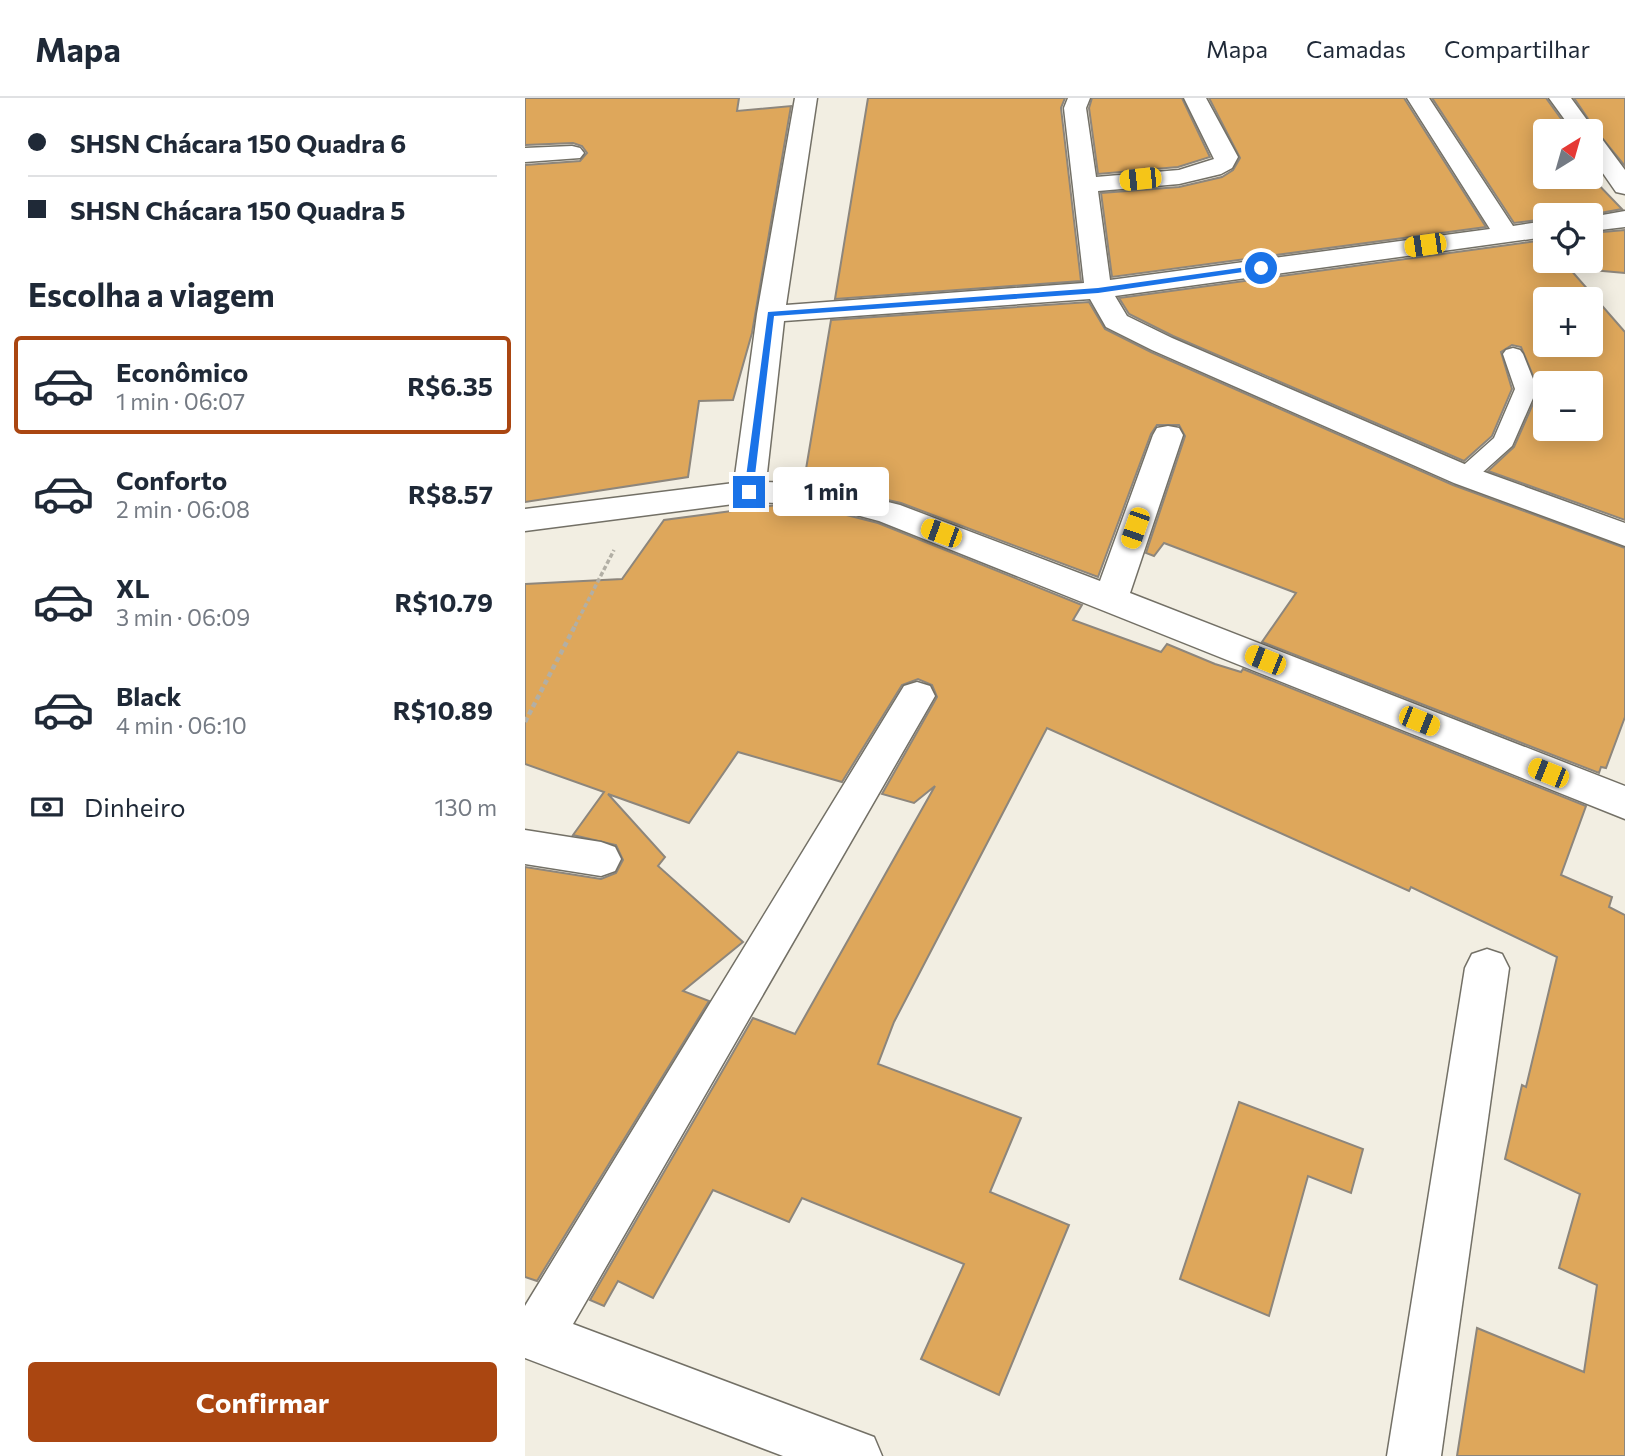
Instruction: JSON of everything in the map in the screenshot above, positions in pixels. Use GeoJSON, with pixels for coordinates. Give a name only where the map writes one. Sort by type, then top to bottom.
{"type":"FeatureCollection","features":[{"type":"Feature","properties":{"kind":"street"},"geometry":{"type":"LineString","coordinates":[[749,492],[771,314],[806,98]]}},
{"type":"Feature","properties":{"kind":"street"},"geometry":{"type":"LineString","coordinates":[[1079,98],[1075,108],[1098,290],[1117,321],[1465,476],[1625,535]]}},
{"type":"Feature","properties":{"kind":"street"},"geometry":{"type":"LineString","coordinates":[[1085,185],[1195,174],[1217,169],[1226,157],[1195,98]]}},
{"type":"Feature","properties":{"kind":"street"},"geometry":{"type":"LineString","coordinates":[[1418,98],[1506,234]]}},
{"type":"Feature","properties":{"kind":"street"},"geometry":{"type":"LineString","coordinates":[[1560,98],[1575,119]]}},
{"type":"Feature","properties":{"kind":"street"},"geometry":{"type":"LineString","coordinates":[[525,155],[572,153]]}},
{"type":"Feature","properties":{"kind":"street"},"geometry":{"type":"LineString","coordinates":[[1603,157],[1625,187]]}},
{"type":"Feature","properties":{"kind":"street"},"geometry":{"type":"LineString","coordinates":[[1603,222],[1625,219]]}},
{"type":"Feature","properties":{"kind":"street"},"geometry":{"type":"LineString","coordinates":[[771,314],[1098,290],[1533,231]]}},
{"type":"Feature","properties":{"kind":"street"},"geometry":{"type":"LineString","coordinates":[[1111,598],[1167,435]]}},
{"type":"Feature","properties":{"kind":"street"},"geometry":{"type":"LineString","coordinates":[[525,520],[749,492],[815,494],[889,513],[1111,598],[1625,803]]}},
{"type":"Feature","properties":{"kind":"street"},"geometry":{"type":"LineString","coordinates":[[855,1456],[531,1334],[917,696]]}},
{"type":"Feature","properties":{"kind":"street"},"geometry":{"type":"LineString","coordinates":[[525,847],[601,859]]}},
{"type":"Feature","properties":{"kind":"street"},"geometry":{"type":"LineString","coordinates":[[1414,1456],[1487,968]]}},
{"type":"Feature","properties":{"kind":"lane"},"geometry":{"type":"LineString","coordinates":[[1465,476],[1504,441],[1526,388],[1513,354]]}},
{"type":"Feature","properties":{"kind":"path"},"geometry":{"type":"LineString","coordinates":[[525,723],[637,506]]}},
{"type":"Feature","properties":{"kind":"building"},"geometry":{"type":"Polygon","coordinates":[[[525,98],[739,98],[737,111],[791,106],[752,333],[733,400],[699,401],[688,477],[525,502],[525,165],[580,161],[587,153],[582,146],[573,143],[525,145],[525,98]]]}},
{"type":"Feature","properties":{"kind":"building"},"geometry":{"type":"Polygon","coordinates":[[[868,98],[1065,98],[1061,108],[1081,281],[835,299],[868,98]]]}},
{"type":"Feature","properties":{"kind":"building"},"geometry":{"type":"Polygon","coordinates":[[[1092,98],[1182,98],[1210,157],[1178,167],[1098,174],[1089,108],[1092,98]]]}},
{"type":"Feature","properties":{"kind":"building"},"geometry":{"type":"Polygon","coordinates":[[[1209,98],[1404,98],[1486,227],[1112,277],[1101,193],[1179,187],[1222,177],[1233,170],[1240,158],[1209,98]]]}},
{"type":"Feature","properties":{"kind":"building"},"geometry":{"type":"Polygon","coordinates":[[[1432,98],[1546,98],[1561,119],[1533,119],[1533,189],[1603,189],[1622,209],[1603,212],[1603,203],[1533,203],[1533,221],[1514,223],[1432,98]]]}},
{"type":"Feature","properties":{"kind":"building"},"geometry":{"type":"Polygon","coordinates":[[[1574,98],[1625,98],[1625,166],[1603,139],[1603,119],[1588,119],[1574,98]]]}},
{"type":"Feature","properties":{"kind":"building"},"geometry":{"type":"Polygon","coordinates":[[[1625,230],[1625,273],[1603,271],[1603,232],[1625,230]]]}},
{"type":"Feature","properties":{"kind":"building"},"geometry":{"type":"Polygon","coordinates":[[[1533,242],[1533,273],[1573,273],[1586,287],[1533,287],[1533,357],[1603,357],[1603,307],[1625,332],[1625,520],[1488,471],[1514,447],[1533,404],[1533,441],[1603,441],[1603,371],[1533,371],[1533,376],[1521,347],[1512,345],[1501,352],[1512,389],[1492,436],[1464,461],[1173,336],[1129,314],[1119,298],[1533,242]]]}},
{"type":"Feature","properties":{"kind":"building"},"geometry":{"type":"Polygon","coordinates":[[[1089,302],[1105,329],[1151,352],[1453,485],[1625,548],[1625,717],[1606,768],[1601,767],[1599,773],[1262,642],[1296,593],[1164,543],[1154,556],[1146,553],[1185,436],[1179,425],[1157,425],[1151,434],[1098,577],[901,503],[804,481],[831,320],[1089,302]]]}},
{"type":"Feature","properties":{"kind":"building"},"geometry":{"type":"Polygon","coordinates":[[[777,505],[815,507],[878,523],[1082,605],[1073,620],[1161,652],[1167,644],[1215,664],[1241,672],[1243,669],[1586,806],[1561,875],[1612,897],[1609,907],[1625,915],[1625,1456],[1457,1456],[1477,1328],[1584,1372],[1597,1285],[1559,1268],[1580,1194],[1505,1159],[1522,1085],[1526,1087],[1557,957],[1411,887],[1409,891],[1047,728],[894,1022],[878,1064],[1021,1118],[990,1192],[1069,1225],[999,1395],[921,1359],[964,1264],[802,1198],[789,1222],[713,1190],[653,1298],[618,1281],[604,1306],[590,1300],[753,1018],[795,1034],[935,786],[914,803],[882,794],[937,697],[932,685],[918,679],[902,685],[842,782],[738,752],[689,823],[608,794],[665,857],[658,866],[743,942],[683,991],[709,1001],[537,1281],[525,1277],[525,867],[601,879],[616,873],[623,860],[616,845],[573,835],[604,792],[525,764],[525,584],[622,579],[664,520],[777,505]]]}},
{"type":"Feature","properties":{"kind":"building"},"geometry":{"type":"Polygon","coordinates":[[[1239,1102],[1363,1149],[1351,1193],[1308,1176],[1269,1316],[1180,1279],[1239,1102]]]}},
{"type":"Feature","properties":{"kind":"route"},"geometry":{"type":"LineString","coordinates":[[749,492],[771,314],[1098,290],[1261,268]]}}]}
